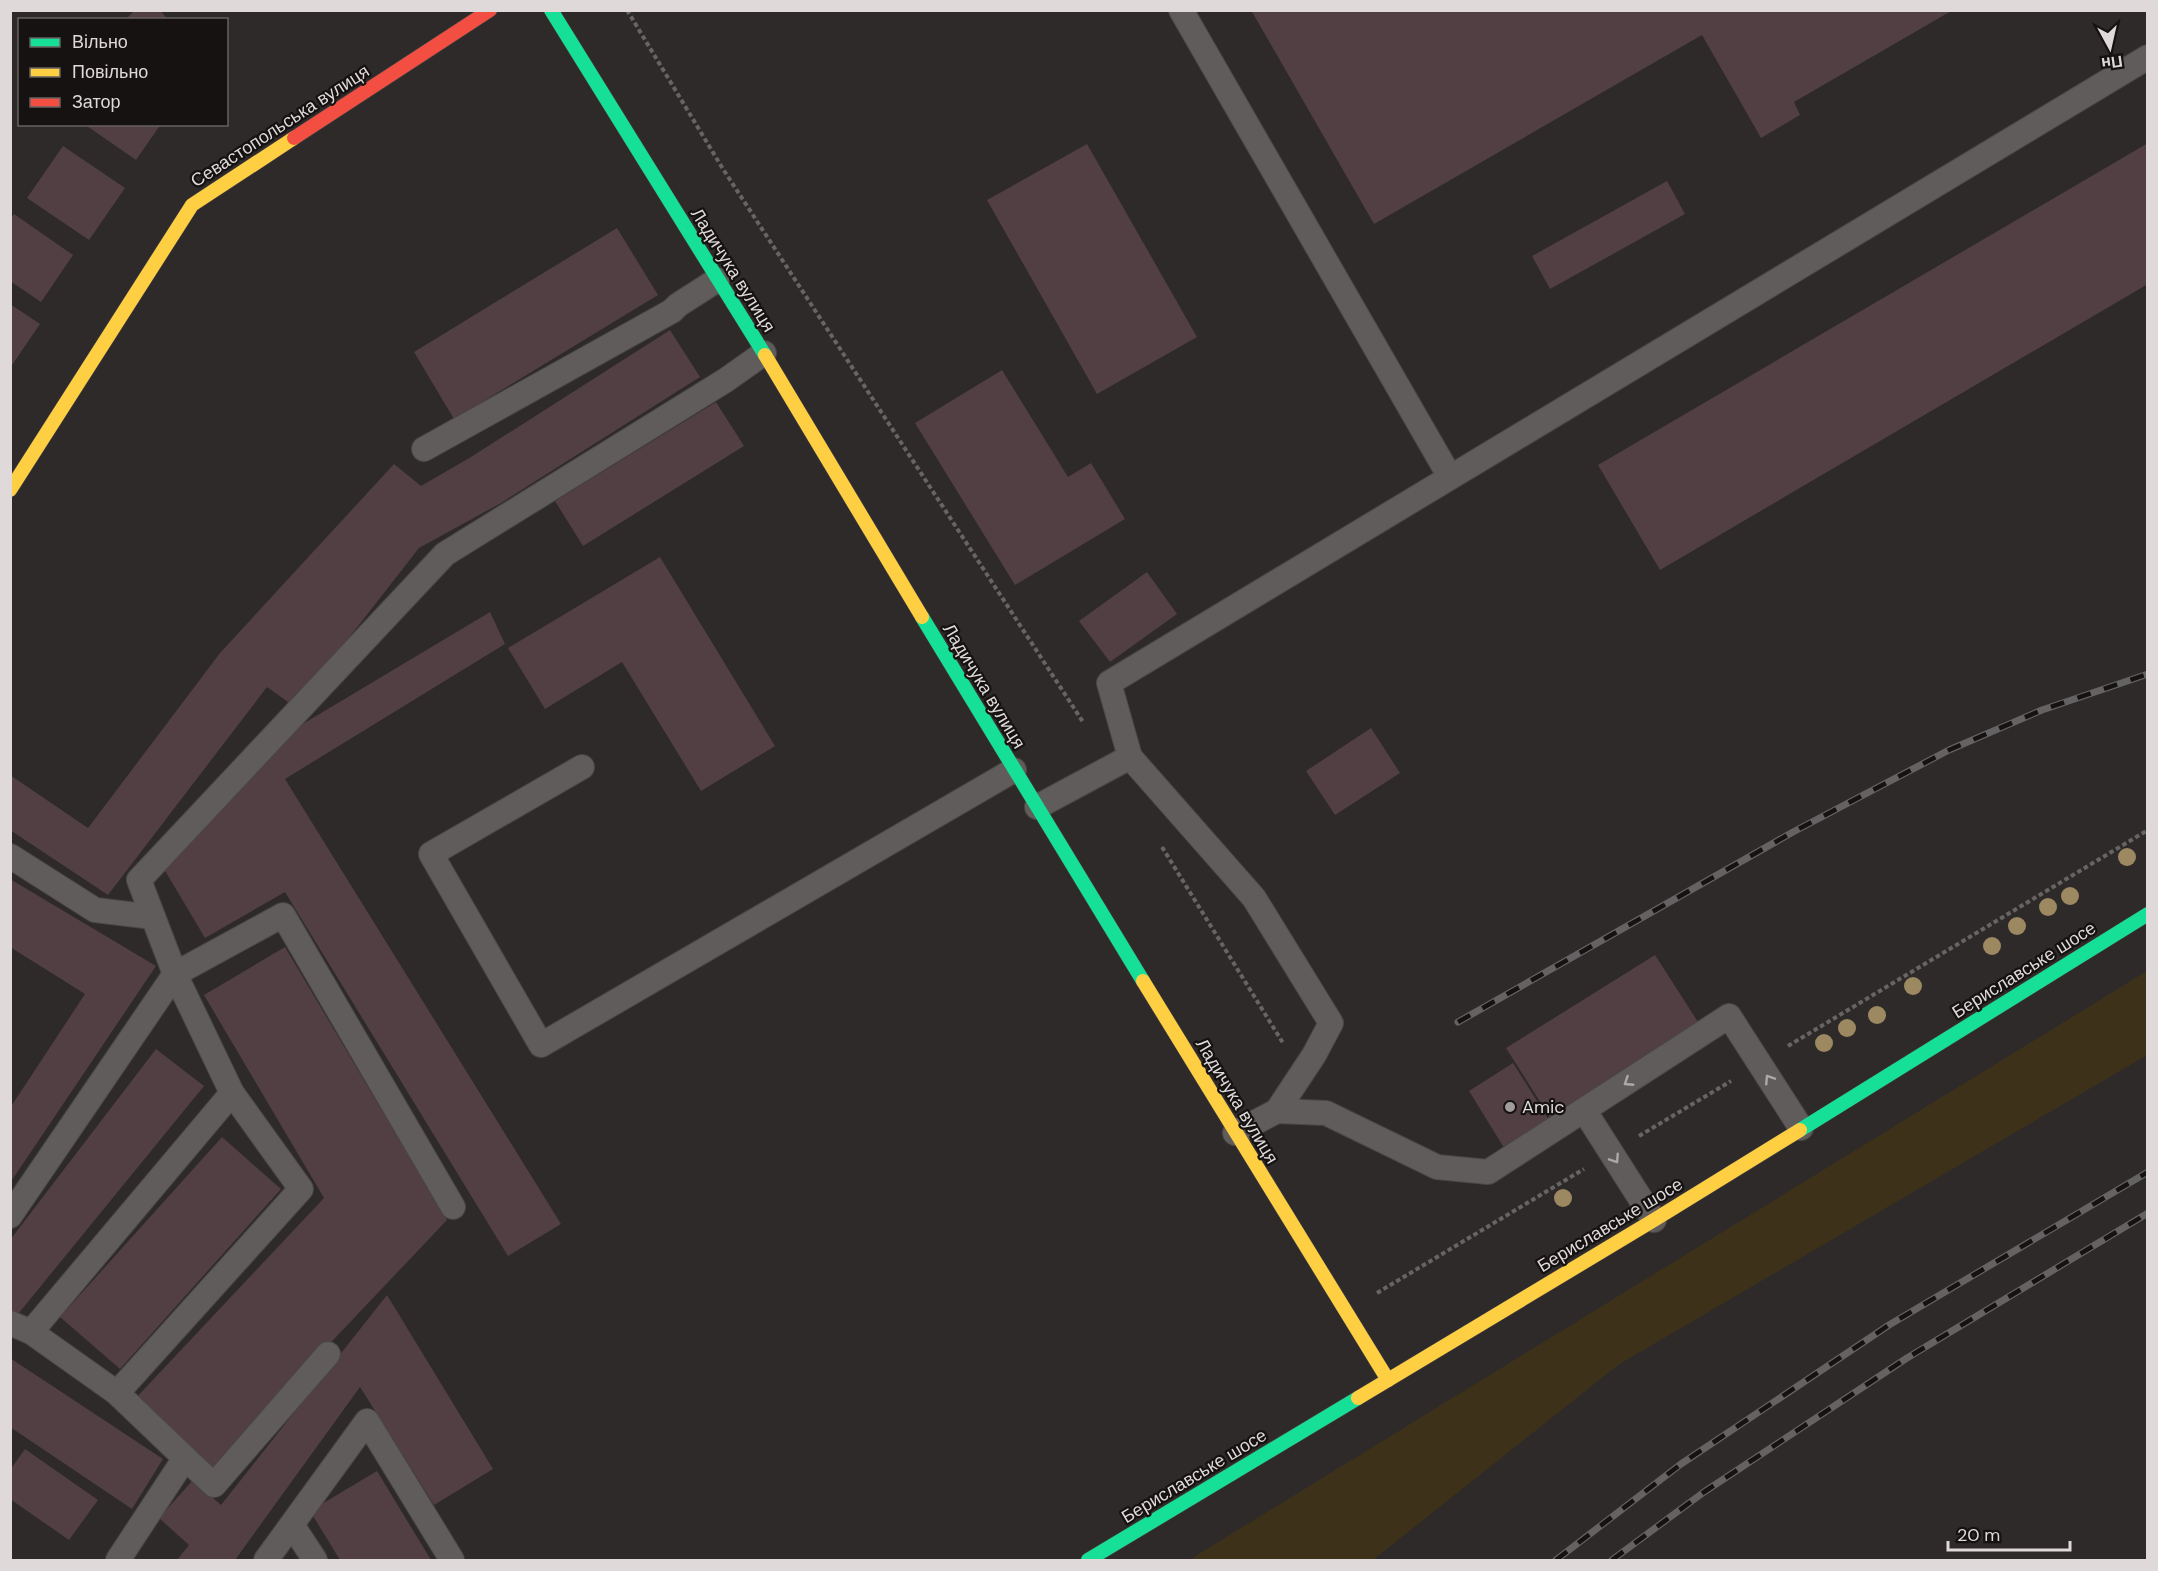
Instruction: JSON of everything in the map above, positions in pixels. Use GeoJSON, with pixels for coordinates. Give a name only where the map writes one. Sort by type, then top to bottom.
{"type":"FeatureCollection","features":[{"type":"Feature","properties":{"kind":"street","name":"Севастопольська вулиця"},"geometry":{"type":"LineString","coordinates":[[10,490],[192,205],[490,10]]}},
{"type":"Feature","properties":{"kind":"street","name":"Ладичука вулиця"},"geometry":{"type":"LineString","coordinates":[[551,10],[764,353],[1014,770],[1388,1380]]}},
{"type":"Feature","properties":{"kind":"street","name":"Бериславське шосе"},"geometry":{"type":"LineString","coordinates":[[1088,1560],[1654,1220],[2148,914]]}},
{"type":"Feature","properties":{"kind":"lane"},"geometry":{"type":"LineString","coordinates":[[1181,10],[1450,477]]}},
{"type":"Feature","properties":{"kind":"lane"},"geometry":{"type":"LineString","coordinates":[[1235,1133],[1277,1111],[1302,1074],[1331,1023],[1254,898],[1121,762],[1109,683],[2148,57]]}},
{"type":"Feature","properties":{"kind":"lane"},"geometry":{"type":"LineString","coordinates":[[424,449],[672,311],[717,280]]}},
{"type":"Feature","properties":{"kind":"lane"},"geometry":{"type":"LineString","coordinates":[[117,1393],[301,1189],[232,1093],[175,974],[139,880],[445,554],[726,381],[764,353]]}},
{"type":"Feature","properties":{"kind":"lane"},"geometry":{"type":"LineString","coordinates":[[1037,807],[1121,762]]}},
{"type":"Feature","properties":{"kind":"lane"},"geometry":{"type":"LineString","coordinates":[[582,767],[431,854],[541,1045],[1014,770]]}},
{"type":"Feature","properties":{"kind":"lane"},"geometry":{"type":"LineString","coordinates":[[10,856],[95,910],[153,917]]}},
{"type":"Feature","properties":{"kind":"lane"},"geometry":{"type":"LineString","coordinates":[[10,1216],[175,974],[283,915],[453,1207]]}},
{"type":"Feature","properties":{"kind":"lane"},"geometry":{"type":"LineString","coordinates":[[1277,1111],[1326,1113],[1437,1167],[1488,1172],[1729,1016],[1801,1128]]}},
{"type":"Feature","properties":{"kind":"lane"},"geometry":{"type":"LineString","coordinates":[[232,1093],[21,1328],[117,1393],[214,1485],[328,1354]]}},
{"type":"Feature","properties":{"kind":"lane"},"geometry":{"type":"LineString","coordinates":[[1584,1110],[1654,1220]]}},
{"type":"Feature","properties":{"kind":"lane"},"geometry":{"type":"LineString","coordinates":[[266,1560],[367,1421],[452,1560]]}},
{"type":"Feature","properties":{"kind":"lane"},"geometry":{"type":"LineString","coordinates":[[118,1560],[185,1458]]}},
{"type":"Feature","properties":{"kind":"lane"},"geometry":{"type":"LineString","coordinates":[[292,1525],[315,1560]]}},
{"type":"Feature","properties":{"kind":"path"},"geometry":{"type":"LineString","coordinates":[[627,10],[730,179],[1121,762]]}},
{"type":"Feature","properties":{"kind":"path"},"geometry":{"type":"LineString","coordinates":[[1161,846],[1302,1074]]}},
{"type":"Feature","properties":{"kind":"shaded area"},"geometry":{"type":"Polygon","coordinates":[[[2147,971],[2147,1055],[1618,1365],[1373,1560],[1189,1560],[2147,971]]]}},
{"type":"Feature","properties":{"kind":"building"},"geometry":{"type":"Polygon","coordinates":[[[135,10],[160,10],[166,18],[127,18],[135,10]]]}},
{"type":"Feature","properties":{"kind":"building"},"geometry":{"type":"Polygon","coordinates":[[[1251,10],[1953,10],[1794,102],[1800,115],[1761,138],[1702,35],[1374,224],[1251,10]]]}},
{"type":"Feature","properties":{"kind":"building"},"geometry":{"type":"Polygon","coordinates":[[[87,126],[160,126],[136,160],[87,126]]]}},
{"type":"Feature","properties":{"kind":"building"},"geometry":{"type":"Polygon","coordinates":[[[2148,143],[2148,284],[1660,570],[1598,465],[2148,143]]]}},
{"type":"Feature","properties":{"kind":"building"},"geometry":{"type":"Polygon","coordinates":[[[1087,144],[1197,337],[1097,394],[987,200],[1087,144]]]}},
{"type":"Feature","properties":{"kind":"building"},"geometry":{"type":"Polygon","coordinates":[[[63,146],[125,188],[89,240],[27,198],[63,146]]]}},
{"type":"Feature","properties":{"kind":"building"},"geometry":{"type":"Polygon","coordinates":[[[1667,181],[1685,214],[1550,289],[1532,256],[1667,181]]]}},
{"type":"Feature","properties":{"kind":"building"},"geometry":{"type":"Polygon","coordinates":[[[14,214],[73,255],[41,302],[10,281],[10,220],[14,214]]]}},
{"type":"Feature","properties":{"kind":"building"},"geometry":{"type":"Polygon","coordinates":[[[617,228],[658,295],[454,419],[414,352],[617,228]]]}},
{"type":"Feature","properties":{"kind":"building"},"geometry":{"type":"Polygon","coordinates":[[[10,304],[40,324],[10,368],[10,304]]]}},
{"type":"Feature","properties":{"kind":"building"},"geometry":{"type":"Polygon","coordinates":[[[670,330],[700,377],[501,503],[419,548],[295,707],[267,687],[108,895],[10,830],[10,775],[88,828],[220,653],[394,464],[421,486],[471,457],[670,330]]]}},
{"type":"Feature","properties":{"kind":"building"},"geometry":{"type":"Polygon","coordinates":[[[1002,370],[1068,477],[1091,463],[1125,519],[1015,585],[915,423],[1002,370]]]}},
{"type":"Feature","properties":{"kind":"building"},"geometry":{"type":"Polygon","coordinates":[[[716,402],[744,446],[583,546],[555,501],[716,402]]]}},
{"type":"Feature","properties":{"kind":"building"},"geometry":{"type":"Polygon","coordinates":[[[660,557],[775,746],[701,791],[622,662],[545,709],[508,648],[660,557]]]}},
{"type":"Feature","properties":{"kind":"building"},"geometry":{"type":"Polygon","coordinates":[[[1147,572],[1177,614],[1110,662],[1079,621],[1147,572]]]}},
{"type":"Feature","properties":{"kind":"building"},"geometry":{"type":"Polygon","coordinates":[[[490,612],[505,644],[285,779],[561,1224],[508,1256],[285,892],[205,938],[164,869],[286,734],[490,612]]]}},
{"type":"Feature","properties":{"kind":"building"},"geometry":{"type":"Polygon","coordinates":[[[1371,728],[1400,773],[1335,815],[1306,771],[1371,728]]]}},
{"type":"Feature","properties":{"kind":"building"},"geometry":{"type":"Polygon","coordinates":[[[10,879],[156,966],[10,1183],[10,1108],[85,994],[10,947],[10,879]]]}},
{"type":"Feature","properties":{"kind":"building"},"geometry":{"type":"Polygon","coordinates":[[[285,947],[447,1220],[209,1471],[133,1401],[324,1198],[204,995],[285,947]]]}},
{"type":"Feature","properties":{"kind":"building"},"geometry":{"type":"Polygon","coordinates":[[[1655,955],[1700,1025],[1551,1119],[1506,1048],[1655,955]]]}},
{"type":"Feature","properties":{"kind":"building"},"geometry":{"type":"Polygon","coordinates":[[[156,1049],[204,1086],[14,1319],[10,1317],[10,1240],[156,1049]]]}},
{"type":"Feature","properties":{"kind":"building","name":"Amic"},"geometry":{"type":"Polygon","coordinates":[[[1513,1063],[1551,1123],[1506,1151],[1469,1091],[1513,1063]]]}},
{"type":"Feature","properties":{"kind":"building"},"geometry":{"type":"Polygon","coordinates":[[[222,1137],[281,1189],[120,1369],[60,1317],[222,1137]]]}},
{"type":"Feature","properties":{"kind":"building"},"geometry":{"type":"Polygon","coordinates":[[[387,1295],[493,1469],[434,1505],[360,1387],[235,1560],[177,1560],[189,1545],[159,1518],[193,1480],[221,1505],[387,1295]]]}},
{"type":"Feature","properties":{"kind":"building"},"geometry":{"type":"Polygon","coordinates":[[[10,1358],[163,1459],[132,1509],[10,1427],[10,1358]]]}},
{"type":"Feature","properties":{"kind":"building"},"geometry":{"type":"Polygon","coordinates":[[[25,1449],[98,1500],[69,1540],[10,1499],[10,1470],[25,1449]]]}},
{"type":"Feature","properties":{"kind":"building"},"geometry":{"type":"Polygon","coordinates":[[[377,1471],[431,1560],[340,1560],[310,1511],[377,1471]]]}},
{"type":"Feature","properties":{"kind":"railway"},"geometry":{"type":"LineString","coordinates":[[1458,1022],[1793,832],[1949,750],[2042,710],[2148,674]]}},
{"type":"Feature","properties":{"kind":"railway"},"geometry":{"type":"LineString","coordinates":[[1556,1560],[1681,1464],[1889,1325],[2148,1172]]}},
{"type":"Feature","properties":{"kind":"railway"},"geometry":{"type":"LineString","coordinates":[[1612,1560],[1704,1492],[1907,1358],[2148,1213]]}},
{"type":"Feature","properties":{"kind":"traffic: fast"},"geometry":{"type":"LineString","coordinates":[[551,10],[765,355]]}},
{"type":"Feature","properties":{"kind":"traffic: fast"},"geometry":{"type":"LineString","coordinates":[[922,617],[1143,981]]}},
{"type":"Feature","properties":{"kind":"traffic: fast"},"geometry":{"type":"LineString","coordinates":[[1800,1130],[2148,914]]}},
{"type":"Feature","properties":{"kind":"traffic: fast"},"geometry":{"type":"LineString","coordinates":[[1088,1560],[1358,1398]]}},
{"type":"Feature","properties":{"kind":"traffic: slow"},"geometry":{"type":"LineString","coordinates":[[10,490],[192,205],[294,138]]}},
{"type":"Feature","properties":{"kind":"traffic: slow"},"geometry":{"type":"LineString","coordinates":[[765,355],[922,617]]}},
{"type":"Feature","properties":{"kind":"traffic: slow"},"geometry":{"type":"LineString","coordinates":[[1143,981],[1388,1380]]}},
{"type":"Feature","properties":{"kind":"traffic: slow"},"geometry":{"type":"LineString","coordinates":[[1358,1398],[1800,1130]]}},
{"type":"Feature","properties":{"kind":"traffic: jam"},"geometry":{"type":"LineString","coordinates":[[294,138],[490,10]]}},
{"type":"Feature","properties":{"kind":"place","name":"Amic"},"geometry":{"type":"Point","coordinates":[1510,1107]}}]}
